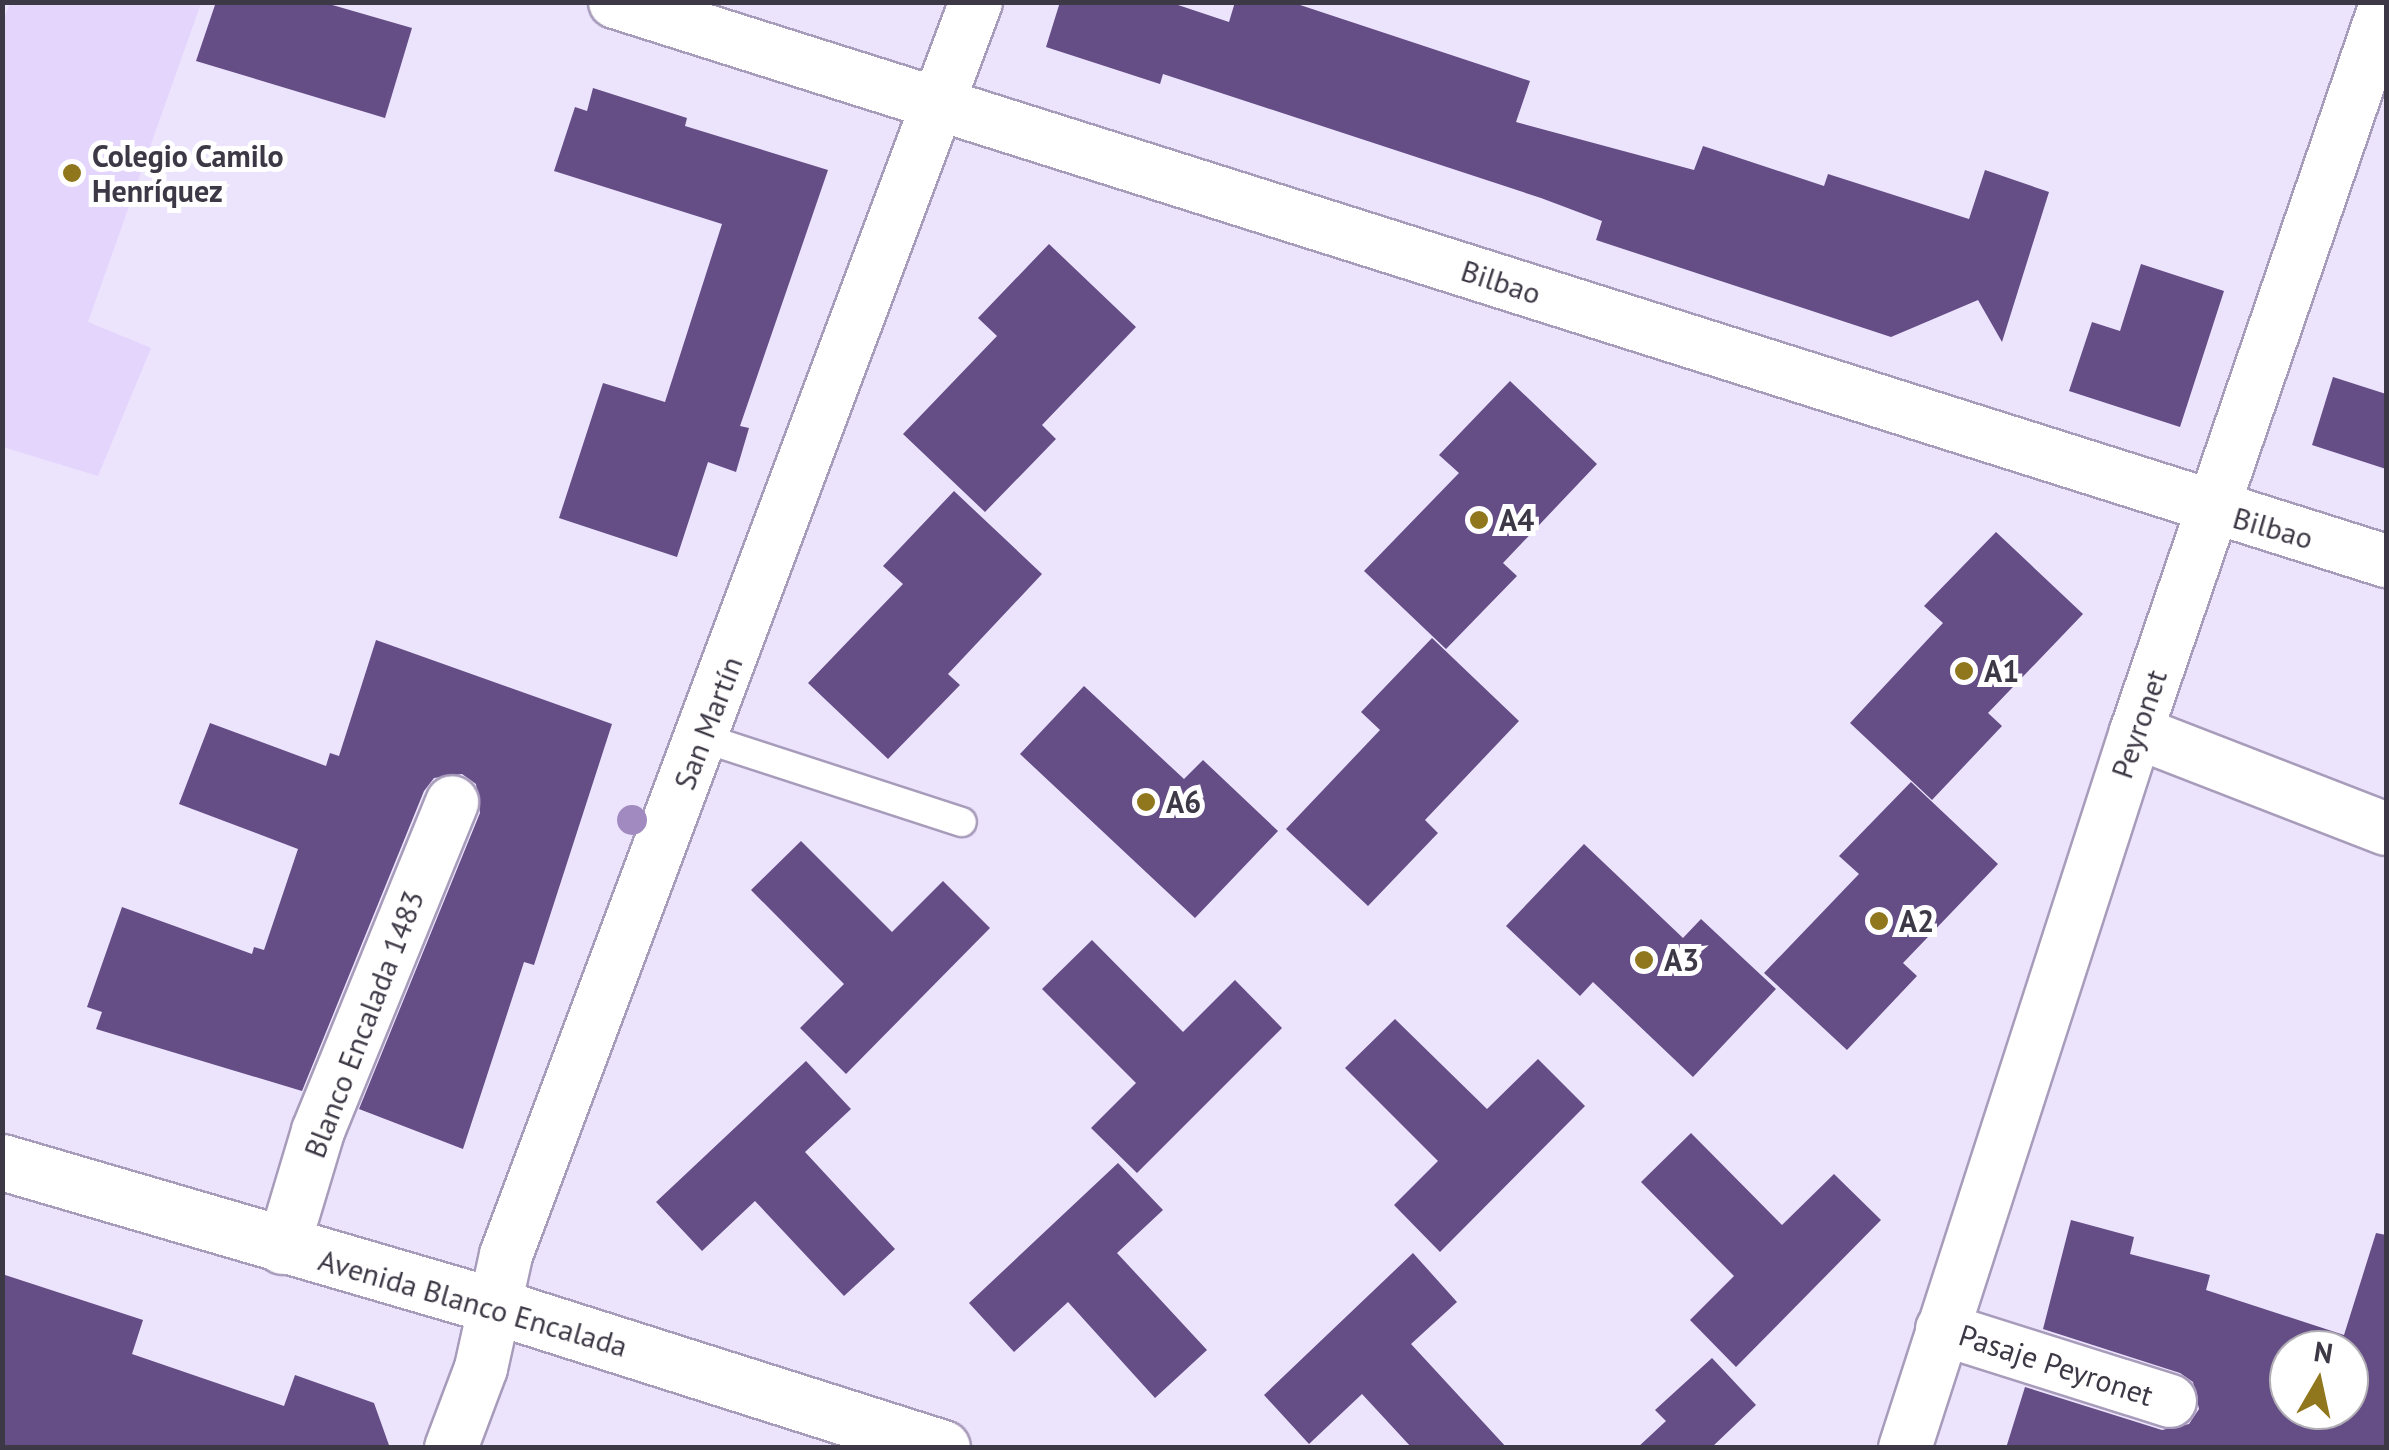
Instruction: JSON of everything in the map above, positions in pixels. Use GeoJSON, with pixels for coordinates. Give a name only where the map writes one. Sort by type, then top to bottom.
{"type":"FeatureCollection","features":[{"type":"Feature","properties":{"kind":"street","name":"Bilbao"},"geometry":{"type":"LineString","coordinates":[[615,2],[2214,511],[2386,561]]}},
{"type":"Feature","properties":{"kind":"street","name":"San Martín"},"geometry":{"type":"LineString","coordinates":[[451,1448],[481,1368],[512,1240],[976,2]]}},
{"type":"Feature","properties":{"kind":"street","name":"Peyronet"},"geometry":{"type":"LineString","coordinates":[[1905,1448],[2136,732],[2382,35]]}},
{"type":"Feature","properties":{"kind":"street"},"geometry":{"type":"LineString","coordinates":[[2136,732],[2386,829]]}},
{"type":"Feature","properties":{"kind":"street","name":"Blanco Encalada 1483"},"geometry":{"type":"LineString","coordinates":[[283,1248],[318,1131],[452,802]]}},
{"type":"Feature","properties":{"kind":"street","name":"Avenida Blanco Encalada"},"geometry":{"type":"LineString","coordinates":[[2,1162],[283,1248],[495,1306],[870,1437],[942,1448]]}},
{"type":"Feature","properties":{"kind":"street","name":"Pasaje Peyronet"},"geometry":{"type":"LineString","coordinates":[[1942,1328],[2170,1401]]}},
{"type":"Feature","properties":{"kind":"lane"},"geometry":{"type":"LineString","coordinates":[[702,738],[962,822]]}},
{"type":"Feature","properties":{"kind":"shaded area","name":"Colegio Camilo Henríquez"},"geometry":{"type":"Polygon","coordinates":[[[10,3],[201,3],[88,322],[151,348],[98,476],[3,447],[2,24],[10,3]]]}},
{"type":"Feature","properties":{"kind":"building"},"geometry":{"type":"Polygon","coordinates":[[[216,2],[322,2],[412,28],[385,118],[196,61],[216,2]]]}},
{"type":"Feature","properties":{"kind":"building"},"geometry":{"type":"Polygon","coordinates":[[[1060,2],[1169,2],[1229,22],[1235,2],[1291,2],[1530,81],[1516,122],[1694,170],[1703,146],[1824,186],[1828,174],[1969,219],[1985,170],[2049,192],[2002,342],[1978,300],[1891,337],[1596,240],[1602,221],[1541,198],[1163,74],[1160,84],[1046,47],[1060,2]]]}},
{"type":"Feature","properties":{"kind":"building"},"geometry":{"type":"Polygon","coordinates":[[[593,88],[687,118],[685,126],[828,170],[740,426],[749,428],[736,472],[708,462],[677,557],[559,518],[603,383],[665,402],[722,224],[554,171],[575,107],[587,111],[593,88]]]}},
{"type":"Feature","properties":{"kind":"building"},"geometry":{"type":"Polygon","coordinates":[[[1049,244],[1136,327],[1042,425],[1056,439],[985,512],[903,434],[997,336],[978,318],[1049,244]]]}},
{"type":"Feature","properties":{"kind":"building"},"geometry":{"type":"Polygon","coordinates":[[[2141,264],[2224,291],[2180,427],[2069,391],[2092,322],[2120,331],[2141,264]]]}},
{"type":"Feature","properties":{"kind":"building"},"geometry":{"type":"Polygon","coordinates":[[[2333,377],[2386,394],[2386,469],[2312,445],[2333,377]]]}},
{"type":"Feature","properties":{"kind":"building","name":"A4"},"geometry":{"type":"Polygon","coordinates":[[[1510,381],[1597,464],[1503,563],[1517,576],[1446,649],[1364,571],[1459,473],[1439,455],[1510,381]]]}},
{"type":"Feature","properties":{"kind":"building"},"geometry":{"type":"Polygon","coordinates":[[[954,491],[1042,574],[948,674],[960,685],[888,759],[808,683],[903,584],[883,566],[954,491]]]}},
{"type":"Feature","properties":{"kind":"building","name":"A1"},"geometry":{"type":"Polygon","coordinates":[[[1996,532],[2083,614],[1988,713],[2002,726],[1932,800],[1850,723],[1943,623],[1924,606],[1996,532]]]}},
{"type":"Feature","properties":{"kind":"building"},"geometry":{"type":"Polygon","coordinates":[[[1432,638],[1519,721],[1425,820],[1438,833],[1368,906],[1286,829],[1380,730],[1361,712],[1432,638]]]}},
{"type":"Feature","properties":{"kind":"building"},"geometry":{"type":"Polygon","coordinates":[[[376,640],[612,724],[534,965],[524,962],[463,1149],[359,1109],[480,813],[476,784],[462,774],[434,778],[424,791],[302,1091],[96,1029],[102,1012],[87,1007],[122,907],[252,954],[254,947],[264,950],[298,849],[179,804],[210,723],[326,766],[330,753],[339,756],[376,640]]]}},
{"type":"Feature","properties":{"kind":"building","name":"A6"},"geometry":{"type":"Polygon","coordinates":[[[1084,686],[1184,779],[1203,760],[1278,831],[1195,918],[1020,754],[1084,686]]]}},
{"type":"Feature","properties":{"kind":"building","name":"A2"},"geometry":{"type":"Polygon","coordinates":[[[1911,782],[1998,864],[1903,963],[1917,976],[1847,1050],[1764,973],[1859,874],[1839,856],[1911,782]]]}},
{"type":"Feature","properties":{"kind":"building"},"geometry":{"type":"Polygon","coordinates":[[[801,841],[892,932],[943,881],[990,928],[846,1074],[800,1028],[844,984],[751,890],[801,841]]]}},
{"type":"Feature","properties":{"kind":"building","name":"A3"},"geometry":{"type":"Polygon","coordinates":[[[1584,844],[1683,938],[1701,919],[1776,989],[1693,1077],[1593,982],[1580,996],[1506,926],[1584,844]]]}},
{"type":"Feature","properties":{"kind":"building"},"geometry":{"type":"Polygon","coordinates":[[[1092,940],[1183,1032],[1235,980],[1282,1028],[1137,1173],[1091,1128],[1136,1083],[1042,989],[1092,940]]]}},
{"type":"Feature","properties":{"kind":"building"},"geometry":{"type":"Polygon","coordinates":[[[1395,1019],[1487,1109],[1538,1059],[1585,1106],[1440,1252],[1394,1205],[1438,1161],[1345,1068],[1395,1019]]]}},
{"type":"Feature","properties":{"kind":"building"},"geometry":{"type":"Polygon","coordinates":[[[806,1061],[851,1109],[805,1152],[895,1249],[844,1296],[755,1201],[702,1251],[656,1202],[806,1061]]]}},
{"type":"Feature","properties":{"kind":"building"},"geometry":{"type":"Polygon","coordinates":[[[1691,1133],[1782,1225],[1834,1174],[1881,1220],[1736,1367],[1690,1320],[1734,1276],[1641,1182],[1691,1133]]]}},
{"type":"Feature","properties":{"kind":"building"},"geometry":{"type":"Polygon","coordinates":[[[1118,1163],[1163,1210],[1117,1253],[1207,1350],[1155,1398],[1068,1302],[1014,1352],[969,1303],[1118,1163]]]}},
{"type":"Feature","properties":{"kind":"building"},"geometry":{"type":"Polygon","coordinates":[[[2071,1220],[2134,1237],[2130,1254],[2210,1275],[2206,1290],[2329,1330],[2269,1330],[2269,1430],[2369,1430],[2369,1330],[2346,1330],[2376,1233],[2386,1235],[2386,1448],[2006,1448],[2025,1387],[2162,1430],[2189,1424],[2199,1409],[2193,1382],[2180,1373],[2043,1329],[2071,1220]]]}},
{"type":"Feature","properties":{"kind":"building"},"geometry":{"type":"Polygon","coordinates":[[[1413,1253],[1457,1302],[1411,1344],[1507,1448],[1412,1448],[1362,1394],[1309,1444],[1264,1395],[1413,1253]]]}},
{"type":"Feature","properties":{"kind":"building"},"geometry":{"type":"Polygon","coordinates":[[[2,1274],[143,1320],[132,1354],[284,1406],[295,1375],[374,1403],[390,1448],[2,1448],[2,1274]]]}},
{"type":"Feature","properties":{"kind":"building"},"geometry":{"type":"Polygon","coordinates":[[[1712,1358],[1756,1405],[1711,1448],[1637,1448],[1666,1421],[1655,1410],[1712,1358]]]}},
{"type":"Feature","properties":{"kind":"place","name":"Colegio Camilo Henríquez"},"geometry":{"type":"Point","coordinates":[72,173]}},
{"type":"Feature","properties":{"kind":"place","name":"A4"},"geometry":{"type":"Point","coordinates":[1479,520]}},
{"type":"Feature","properties":{"kind":"place","name":"A1"},"geometry":{"type":"Point","coordinates":[1964,671]}},
{"type":"Feature","properties":{"kind":"place","name":"A6"},"geometry":{"type":"Point","coordinates":[1146,802]}},
{"type":"Feature","properties":{"kind":"place","name":"A2"},"geometry":{"type":"Point","coordinates":[1879,921]}},
{"type":"Feature","properties":{"kind":"place","name":"A3"},"geometry":{"type":"Point","coordinates":[1644,960]}}]}
